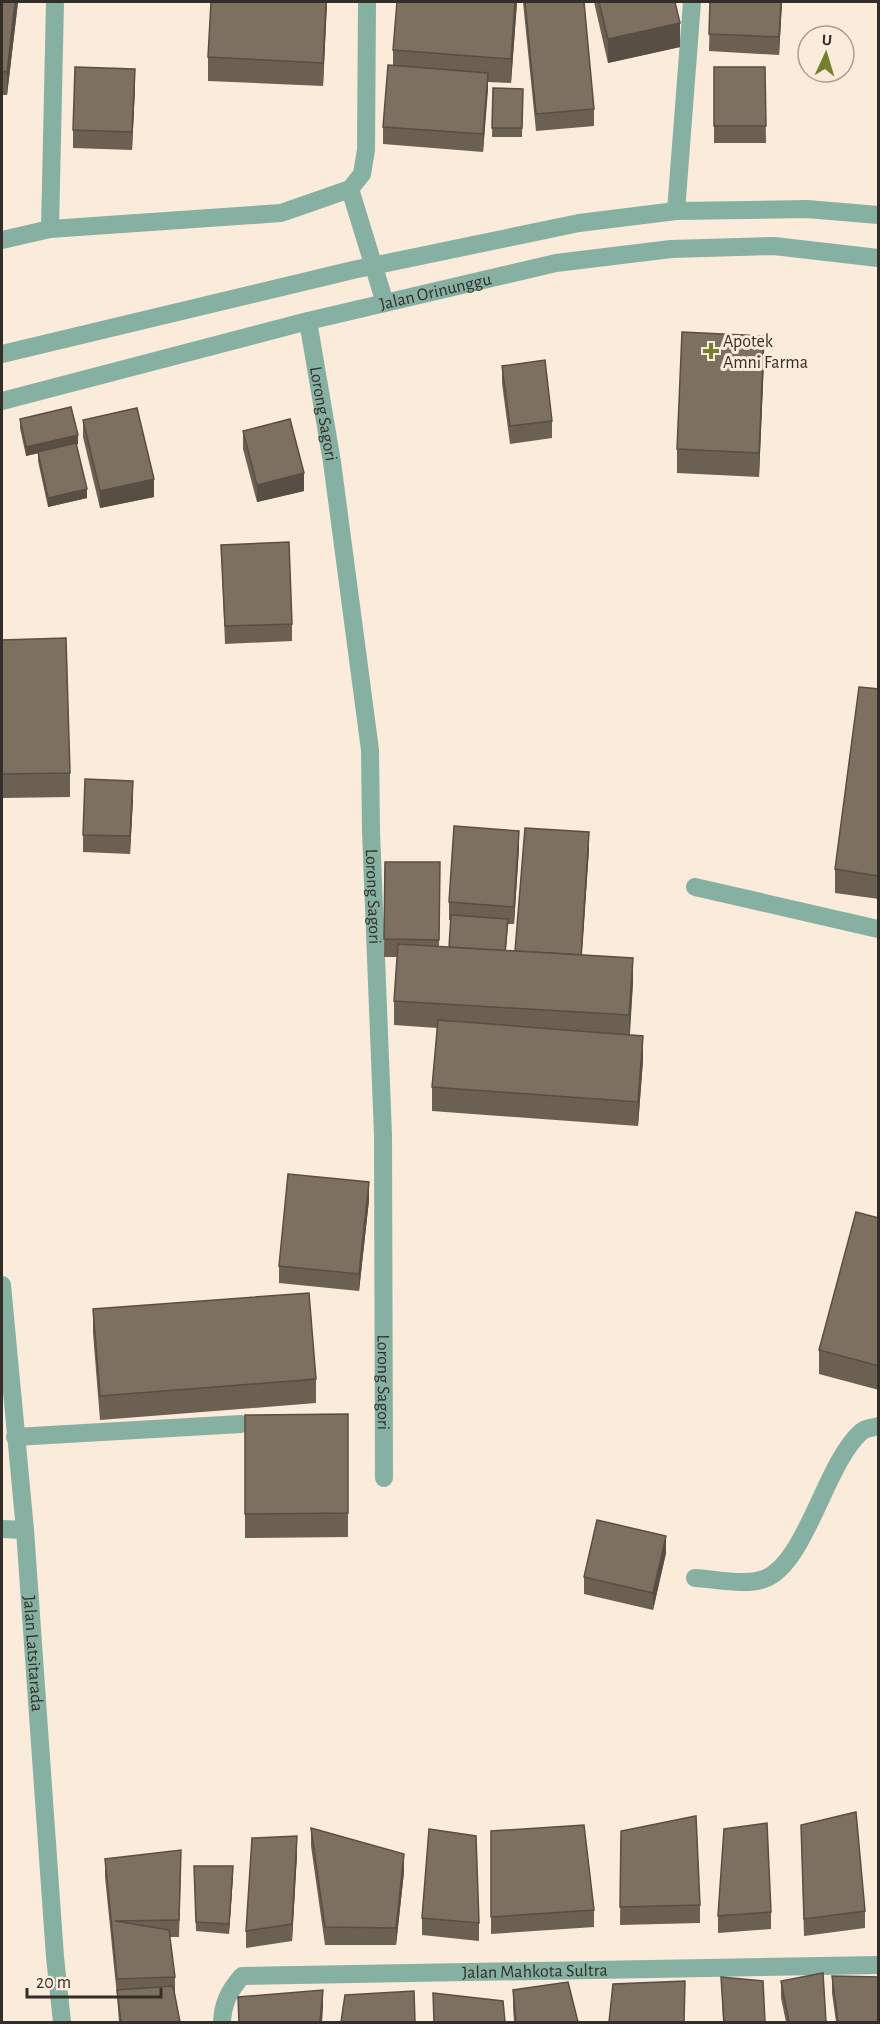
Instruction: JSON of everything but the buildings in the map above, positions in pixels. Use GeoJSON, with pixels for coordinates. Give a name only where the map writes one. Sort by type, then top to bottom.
{"type":"FeatureCollection","features":[{"type":"Feature","properties":{"kind":"street"},"geometry":{"type":"LineString","coordinates":[[50,229],[55,2]]}},
{"type":"Feature","properties":{"kind":"street"},"geometry":{"type":"LineString","coordinates":[[2,240],[50,229],[281,213],[350,189],[362,174],[366,150],[367,2]]}},
{"type":"Feature","properties":{"kind":"street"},"geometry":{"type":"LineString","coordinates":[[676,210],[692,2]]}},
{"type":"Feature","properties":{"kind":"street"},"geometry":{"type":"LineString","coordinates":[[350,189],[385,303]]}},
{"type":"Feature","properties":{"kind":"street","name":"Jalan Orinunggu"},"geometry":{"type":"LineString","coordinates":[[2,354],[375,266],[579,223],[676,210],[807,208],[879,215]]}},
{"type":"Feature","properties":{"kind":"street","name":"Jalan Orinunggu"},"geometry":{"type":"LineString","coordinates":[[2,401],[308,321],[556,263],[671,249],[774,246],[879,258]]}},
{"type":"Feature","properties":{"kind":"street","name":"Lorong Sagori"},"geometry":{"type":"LineString","coordinates":[[308,321],[333,474],[370,750],[383,1135],[384,1478]]}},
{"type":"Feature","properties":{"kind":"street"},"geometry":{"type":"LineString","coordinates":[[694,886],[879,929]]}},
{"type":"Feature","properties":{"kind":"street","name":"Jalan Latsitarada"},"geometry":{"type":"LineString","coordinates":[[2,1285],[25,1530],[55,1957],[62,2022]]}},
{"type":"Feature","properties":{"kind":"street"},"geometry":{"type":"LineString","coordinates":[[15,1437],[241,1424]]}},
{"type":"Feature","properties":{"kind":"street"},"geometry":{"type":"LineString","coordinates":[[695,1578],[763,1579],[782,1569],[805,1530],[843,1455],[863,1430],[879,1426]]}},
{"type":"Feature","properties":{"kind":"street"},"geometry":{"type":"LineString","coordinates":[[2,1529],[25,1530]]}},
{"type":"Feature","properties":{"kind":"street","name":"Jalan Mahkota Sultra"},"geometry":{"type":"LineString","coordinates":[[222,2022],[227,1998],[242,1976],[879,1965]]}},
{"type":"Feature","properties":{"kind":"place","name":"Apotek Amni Farma"},"geometry":{"type":"Point","coordinates":[711,351]}}]}
